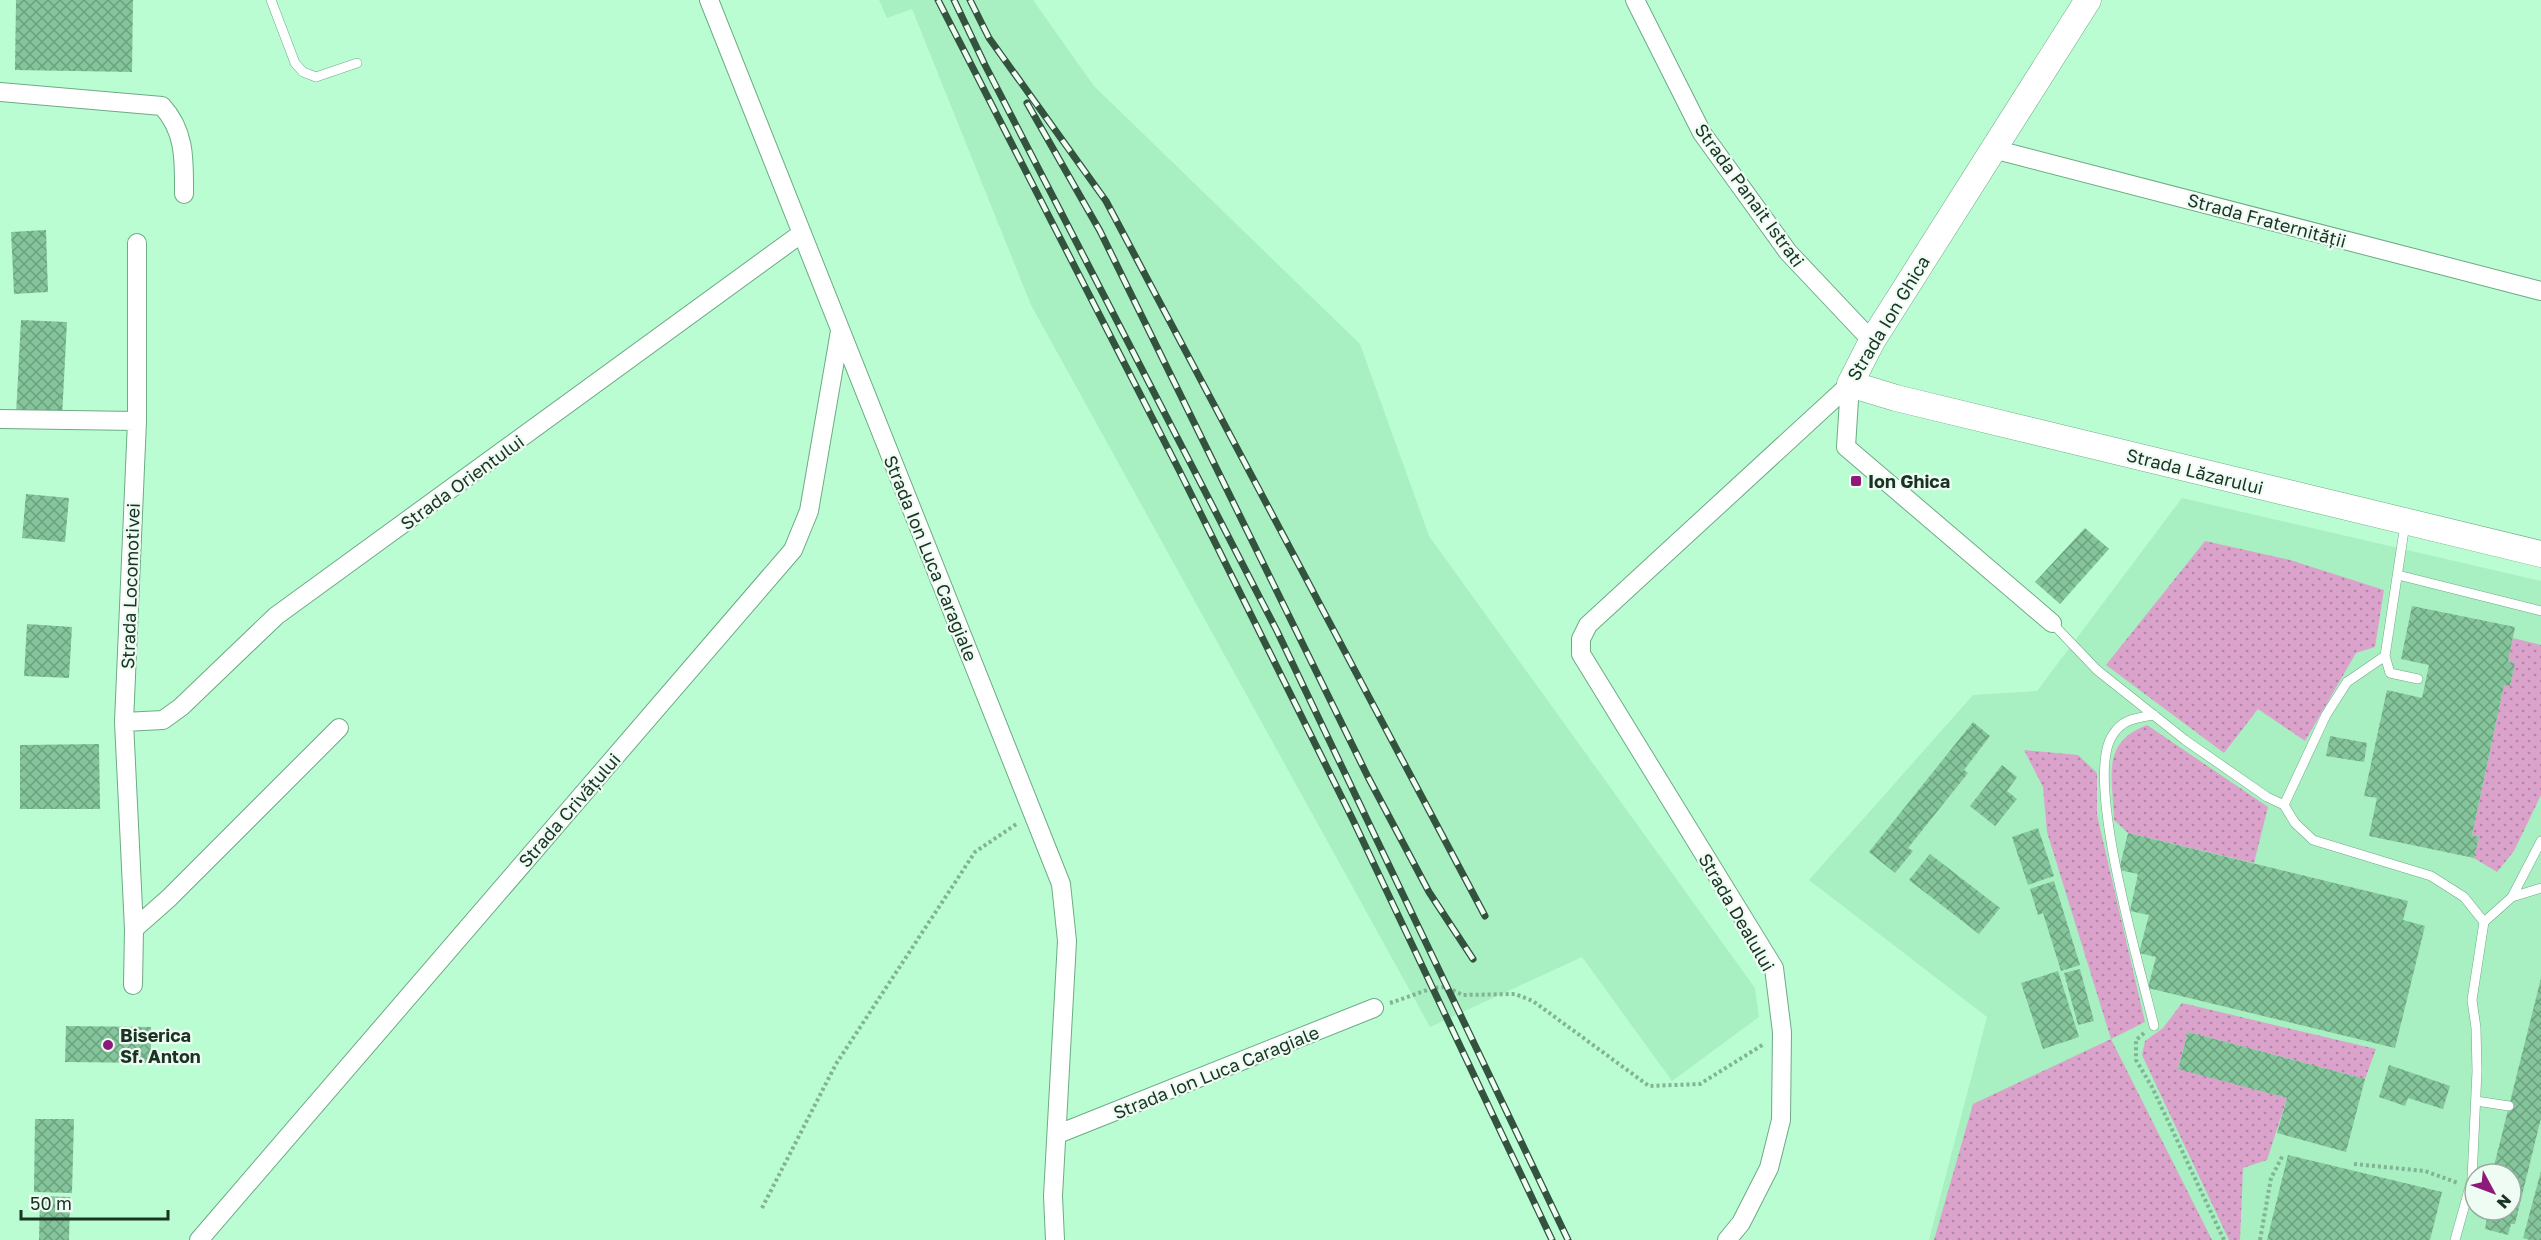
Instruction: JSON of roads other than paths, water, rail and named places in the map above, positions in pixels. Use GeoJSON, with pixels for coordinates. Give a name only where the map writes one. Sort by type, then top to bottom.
{"type":"FeatureCollection","features":[{"type":"Feature","properties":{"kind":"street","name":"Strada Ion Luca Caragiale"},"geometry":{"type":"LineString","coordinates":[[709,0],[1061,884],[1067,941],[1053,1196],[1056,1240]]}},
{"type":"Feature","properties":{"kind":"street","name":"Strada Panait Istrati"},"geometry":{"type":"LineString","coordinates":[[1635,0],[1702,133],[1788,252],[1872,341]]}},
{"type":"Feature","properties":{"kind":"street","name":"Strada Ion Ghica"},"geometry":{"type":"LineString","coordinates":[[1581,639],[1588,624],[1850,384],[1872,341],[2088,0]]}},
{"type":"Feature","properties":{"kind":"street"},"geometry":{"type":"LineString","coordinates":[[0,92],[162,106],[175,120],[184,155],[184,195]]}},
{"type":"Feature","properties":{"kind":"street","name":"Strada Fraternității"},"geometry":{"type":"LineString","coordinates":[[1993,148],[2541,291]]}},
{"type":"Feature","properties":{"kind":"street","name":"Strada Orientului"},"geometry":{"type":"LineString","coordinates":[[124,722],[163,720],[181,707],[276,616],[802,233]]}},
{"type":"Feature","properties":{"kind":"street","name":"Strada Locomotivei"},"geometry":{"type":"LineString","coordinates":[[133,985],[134,929],[124,722],[137,421],[137,243]]}},
{"type":"Feature","properties":{"kind":"street","name":"Strada Crivățului"},"geometry":{"type":"LineString","coordinates":[[199,1240],[793,550],[808,511],[840,331]]}},
{"type":"Feature","properties":{"kind":"street"},"geometry":{"type":"LineString","coordinates":[[1850,384],[1846,447],[2052,623]]}},
{"type":"Feature","properties":{"kind":"street","name":"Strada Lăzarului"},"geometry":{"type":"LineString","coordinates":[[1850,384],[1896,398],[2541,554]]}},
{"type":"Feature","properties":{"kind":"street"},"geometry":{"type":"LineString","coordinates":[[0,419],[137,421]]}},
{"type":"Feature","properties":{"kind":"street","name":"Strada Dealului"},"geometry":{"type":"LineString","coordinates":[[1581,639],[1581,654],[1774,968],[1782,1032],[1781,1120],[1769,1168],[1741,1223],[1727,1240]]}},
{"type":"Feature","properties":{"kind":"street"},"geometry":{"type":"LineString","coordinates":[[134,929],[169,898],[339,728]]}},
{"type":"Feature","properties":{"kind":"street","name":"Strada Ion Luca Caragiale"},"geometry":{"type":"LineString","coordinates":[[1058,1134],[1374,1008]]}},
{"type":"Feature","properties":{"kind":"lane"},"geometry":{"type":"LineString","coordinates":[[271,0],[295,63],[303,72],[316,77],[357,63]]}},
{"type":"Feature","properties":{"kind":"lane"},"geometry":{"type":"LineString","coordinates":[[2405,521],[2385,656],[2390,673],[2418,679]]}},
{"type":"Feature","properties":{"kind":"lane"},"geometry":{"type":"LineString","coordinates":[[2398,575],[2541,611]]}},
{"type":"Feature","properties":{"kind":"lane"},"geometry":{"type":"LineString","coordinates":[[2052,623],[2097,670],[2154,716],[2267,797],[2284,805],[2295,823],[2313,840],[2431,876],[2464,897],[2484,922]]}},
{"type":"Feature","properties":{"kind":"lane"},"geometry":{"type":"LineString","coordinates":[[2284,805],[2326,715],[2347,682],[2385,656]]}},
{"type":"Feature","properties":{"kind":"lane"},"geometry":{"type":"LineString","coordinates":[[2154,716],[2125,720],[2110,737],[2104,761],[2108,832],[2154,1026]]}},
{"type":"Feature","properties":{"kind":"lane"},"geometry":{"type":"LineString","coordinates":[[2539,844],[2541,858]]}},
{"type":"Feature","properties":{"kind":"lane"},"geometry":{"type":"LineString","coordinates":[[2455,1240],[2470,1187],[2476,1101],[2476,1028],[2472,1000],[2484,922],[2512,897],[2539,844]]}},
{"type":"Feature","properties":{"kind":"lane"},"geometry":{"type":"LineString","coordinates":[[2512,897],[2541,888]]}},
{"type":"Feature","properties":{"kind":"lane"},"geometry":{"type":"LineString","coordinates":[[2476,1101],[2509,1106]]}},
{"type":"Feature","properties":{"kind":"railway"},"geometry":{"type":"LineString","coordinates":[[938,0],[1179,470],[1353,820],[1552,1240]]}},
{"type":"Feature","properties":{"kind":"railway"},"geometry":{"type":"LineString","coordinates":[[954,0],[985,65],[1277,631],[1568,1240]]}},
{"type":"Feature","properties":{"kind":"railway"},"geometry":{"type":"LineString","coordinates":[[970,0],[989,38],[1106,201],[1485,916]]}},
{"type":"Feature","properties":{"kind":"railway"},"geometry":{"type":"LineString","coordinates":[[1027,103],[1100,231],[1368,777],[1429,892],[1473,959]]}},
{"type":"Feature","properties":{"kind":"place","name":"Ion Ghica"},"geometry":{"type":"Point","coordinates":[1856,481]}},
{"type":"Feature","properties":{"kind":"place","name":"Biserica Sf. Anton"},"geometry":{"type":"Point","coordinates":[108,1045]}}]}
